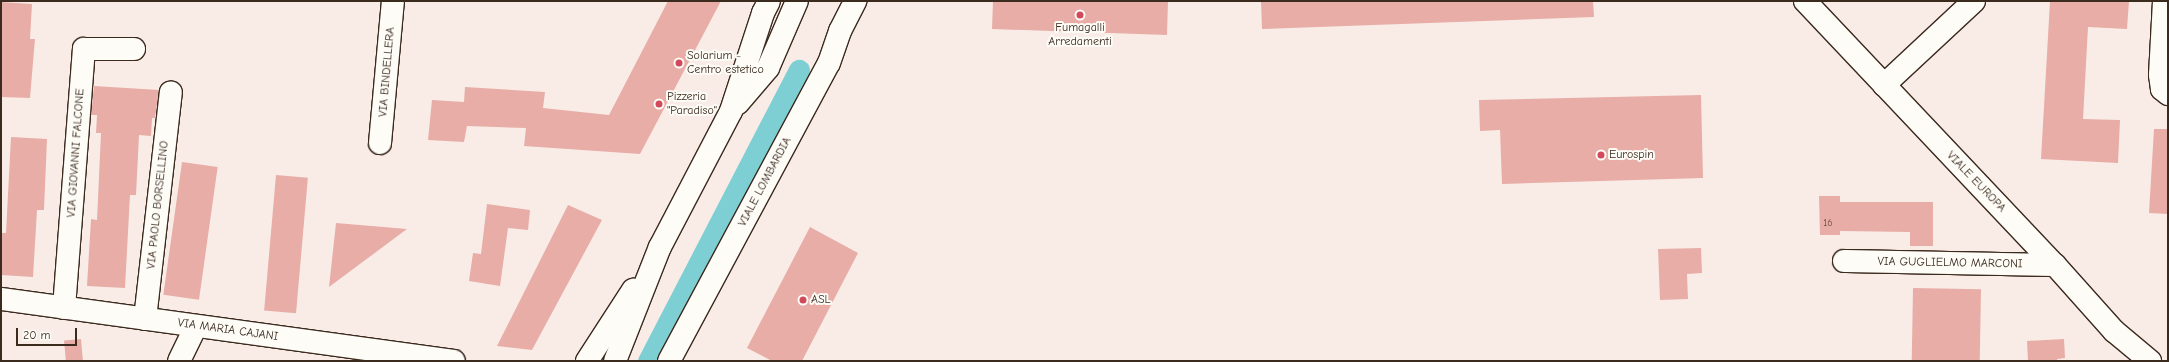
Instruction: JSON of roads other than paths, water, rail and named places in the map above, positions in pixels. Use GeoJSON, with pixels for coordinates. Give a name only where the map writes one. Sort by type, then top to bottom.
{"type":"FeatureCollection","features":[{"type":"Feature","properties":{"kind":"street","name":"VIA BINDELLERA"},"geometry":{"type":"LineString","coordinates":[[380,143],[393,1]]}},
{"type":"Feature","properties":{"kind":"street"},"geometry":{"type":"LineString","coordinates":[[587,361],[660,247],[731,111],[763,13],[769,1]]}},
{"type":"Feature","properties":{"kind":"street"},"geometry":{"type":"LineString","coordinates":[[731,111],[768,68],[798,1]]}},
{"type":"Feature","properties":{"kind":"street","name":"VIALE LOMBARDIA"},"geometry":{"type":"LineString","coordinates":[[669,361],[829,63],[840,31],[855,1]]}},
{"type":"Feature","properties":{"kind":"street","name":"VIALE EUROPA"},"geometry":{"type":"LineString","coordinates":[[1805,1],[2055,265],[2114,331],[2150,361]]}},
{"type":"Feature","properties":{"kind":"street"},"geometry":{"type":"LineString","coordinates":[[1884,85],[1974,1]]}},
{"type":"Feature","properties":{"kind":"street"},"geometry":{"type":"LineString","coordinates":[[2164,1],[2160,75],[2162,89],[2168,94]]}},
{"type":"Feature","properties":{"kind":"street","name":"VIA GIOVANNI FALCONE"},"geometry":{"type":"LineString","coordinates":[[64,308],[84,49],[134,49]]}},
{"type":"Feature","properties":{"kind":"street","name":"VIA PAOLO BORSELLINO"},"geometry":{"type":"LineString","coordinates":[[145,319],[170,92]]}},
{"type":"Feature","properties":{"kind":"street"},"geometry":{"type":"LineString","coordinates":[[615,361],[660,247]]}},
{"type":"Feature","properties":{"kind":"street","name":"VIA GUGLIELMO MARCONI"},"geometry":{"type":"LineString","coordinates":[[1844,261],[2055,265]]}},
{"type":"Feature","properties":{"kind":"street","name":"VIA MARIA CAJANI"},"geometry":{"type":"LineString","coordinates":[[1,299],[454,361]]}},
{"type":"Feature","properties":{"kind":"street"},"geometry":{"type":"LineString","coordinates":[[179,361],[196,326]]}},
{"type":"Feature","properties":{"kind":"waterway"},"geometry":{"type":"LineString","coordinates":[[648,361],[799,70]]}},
{"type":"Feature","properties":{"kind":"place","name":"Fumagalli Arredamenti"},"geometry":{"type":"Point","coordinates":[1080,15]}},
{"type":"Feature","properties":{"kind":"place","name":"Solarium - Centro estetico"},"geometry":{"type":"Point","coordinates":[679,63]}},
{"type":"Feature","properties":{"kind":"place","name":"Pizzeria \"Paradiso\""},"geometry":{"type":"Point","coordinates":[659,104]}},
{"type":"Feature","properties":{"kind":"place","name":"Eurospin"},"geometry":{"type":"Point","coordinates":[1601,155]}},
{"type":"Feature","properties":{"kind":"place","name":"ASL"},"geometry":{"type":"Point","coordinates":[803,300]}}]}
